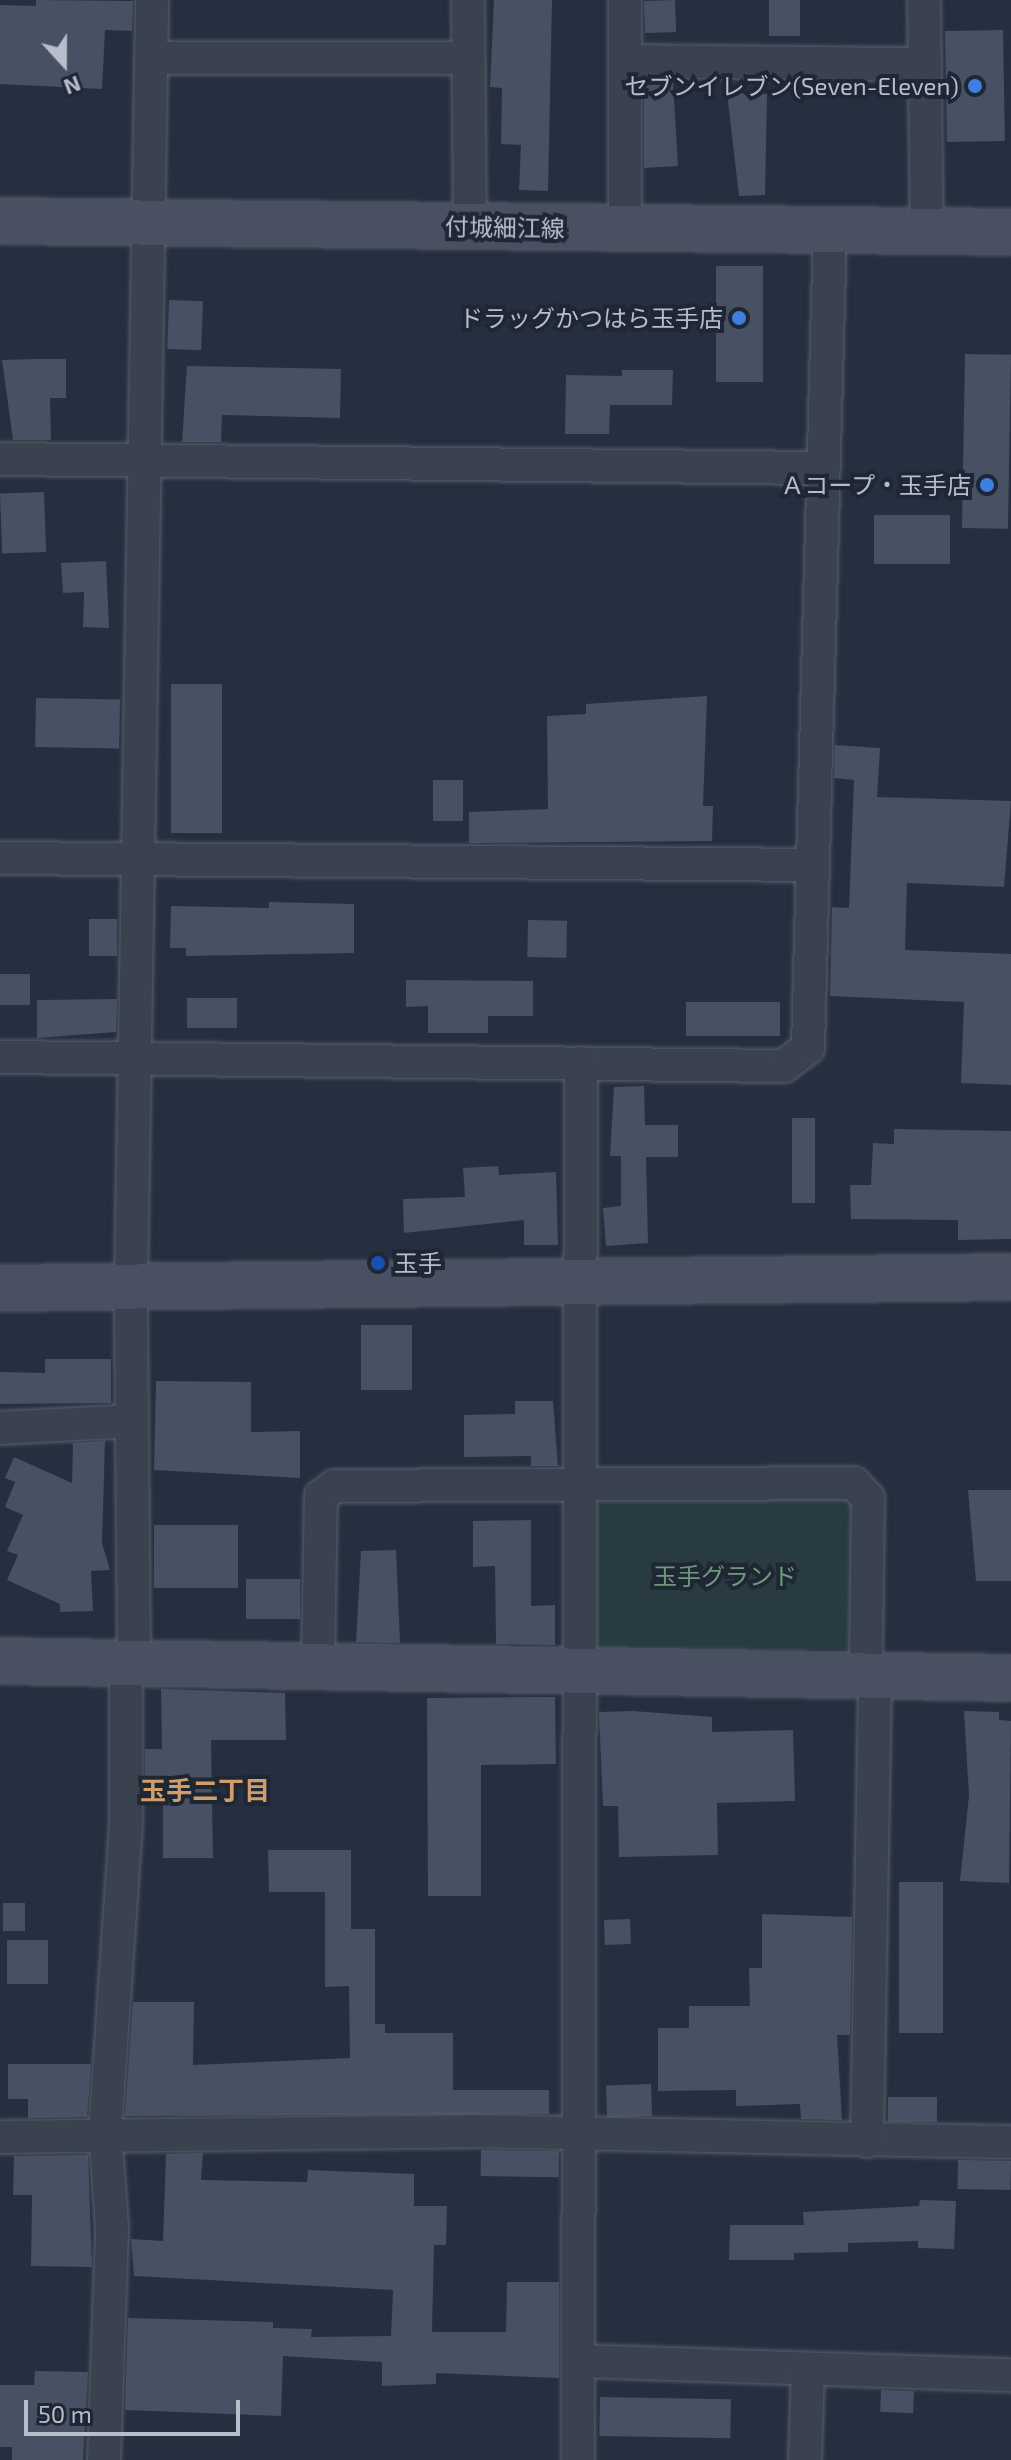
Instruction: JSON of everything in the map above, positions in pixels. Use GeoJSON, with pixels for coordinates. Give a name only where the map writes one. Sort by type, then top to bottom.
{"type":"FeatureCollection","features":[{"type":"Feature","properties":{"kind":"street"},"geometry":{"type":"LineString","coordinates":[[104,2460],[112,2227],[105,2132],[126,1821],[126,1668],[134,1658],[131,1286],[143,859],[143,460],[152,0]]}},
{"type":"Feature","properties":{"kind":"street"},"geometry":{"type":"LineString","coordinates":[[468,0],[470,226]]}},
{"type":"Feature","properties":{"kind":"street"},"geometry":{"type":"LineString","coordinates":[[625,0],[625,228]]}},
{"type":"Feature","properties":{"kind":"street"},"geometry":{"type":"LineString","coordinates":[[924,0],[927,231]]}},
{"type":"Feature","properties":{"kind":"street"},"geometry":{"type":"LineString","coordinates":[[151,58],[468,58]]}},
{"type":"Feature","properties":{"kind":"street"},"geometry":{"type":"LineString","coordinates":[[625,61],[925,64]]}},
{"type":"Feature","properties":{"kind":"street","name":"付城細江線"},"geometry":{"type":"LineString","coordinates":[[0,221],[1011,232]]}},
{"type":"Feature","properties":{"kind":"street"},"geometry":{"type":"LineString","coordinates":[[0,1057],[784,1066],[808,1048],[818,468],[830,230]]}},
{"type":"Feature","properties":{"kind":"street"},"geometry":{"type":"LineString","coordinates":[[0,459],[818,468]]}},
{"type":"Feature","properties":{"kind":"street"},"geometry":{"type":"LineString","coordinates":[[0,858],[811,865]]}},
{"type":"Feature","properties":{"kind":"street"},"geometry":{"type":"LineString","coordinates":[[578,2460],[584,2136],[581,1063]]}},
{"type":"Feature","properties":{"kind":"street"},"geometry":{"type":"LineString","coordinates":[[0,1288],[1011,1277]]}},
{"type":"Feature","properties":{"kind":"street"},"geometry":{"type":"LineString","coordinates":[[0,1428],[132,1421]]}},
{"type":"Feature","properties":{"kind":"street"},"geometry":{"type":"LineString","coordinates":[[318,1662],[321,1496],[335,1486],[854,1483],[868,1498],[871,1674],[867,2141]]}},
{"type":"Feature","properties":{"kind":"street"},"geometry":{"type":"LineString","coordinates":[[0,1661],[134,1658],[1011,1678]]}},
{"type":"Feature","properties":{"kind":"street"},"geometry":{"type":"LineString","coordinates":[[0,2137],[105,2132],[1011,2142]]}},
{"type":"Feature","properties":{"kind":"street"},"geometry":{"type":"LineString","coordinates":[[580,2361],[1011,2375]]}},
{"type":"Feature","properties":{"kind":"street"},"geometry":{"type":"LineString","coordinates":[[805,2460],[808,2369]]}},
{"type":"Feature","properties":{"kind":"green space","name":"玉手グランド"},"geometry":{"type":"Polygon","coordinates":[[[843,1495],[856,1508],[851,1649],[604,1652],[597,1642],[598,1502],[843,1495]]]}},
{"type":"Feature","properties":{"kind":"building"},"geometry":{"type":"Polygon","coordinates":[[[36,0],[133,1],[132,31],[105,30],[102,89],[0,84],[0,5],[36,6],[36,0]]]}},
{"type":"Feature","properties":{"kind":"building"},"geometry":{"type":"Polygon","coordinates":[[[494,0],[552,0],[548,191],[519,190],[521,145],[501,144],[502,88],[490,87],[494,0]]]}},
{"type":"Feature","properties":{"kind":"building"},"geometry":{"type":"Polygon","coordinates":[[[675,0],[676,32],[645,33],[644,1],[675,0]]]}},
{"type":"Feature","properties":{"kind":"building"},"geometry":{"type":"Polygon","coordinates":[[[769,0],[800,0],[800,36],[769,36],[769,0]]]}},
{"type":"Feature","properties":{"kind":"building","name":"セブンイレブン(Seven-Eleven)"},"geometry":{"type":"Polygon","coordinates":[[[1003,30],[1005,141],[947,142],[945,31],[1003,30]]]}},
{"type":"Feature","properties":{"kind":"building"},"geometry":{"type":"Polygon","coordinates":[[[673,83],[678,166],[644,168],[644,85],[673,83]]]}},
{"type":"Feature","properties":{"kind":"building"},"geometry":{"type":"Polygon","coordinates":[[[727,93],[767,94],[765,195],[739,196],[727,93]]]}},
{"type":"Feature","properties":{"kind":"building","name":"ドラッグかつはら玉手店"},"geometry":{"type":"Polygon","coordinates":[[[716,266],[763,266],[763,382],[716,382],[716,266]]]}},
{"type":"Feature","properties":{"kind":"building"},"geometry":{"type":"Polygon","coordinates":[[[169,300],[203,301],[201,350],[167,349],[169,300]]]}},
{"type":"Feature","properties":{"kind":"building","name":"Ａコープ・玉手店"},"geometry":{"type":"Polygon","coordinates":[[[965,354],[1011,355],[1008,529],[962,528],[965,354]]]}},
{"type":"Feature","properties":{"kind":"building"},"geometry":{"type":"Polygon","coordinates":[[[66,359],[66,398],[50,398],[51,440],[13,440],[2,360],[66,359]]]}},
{"type":"Feature","properties":{"kind":"building"},"geometry":{"type":"Polygon","coordinates":[[[187,366],[341,369],[340,418],[222,415],[221,442],[182,442],[187,366]]]}},
{"type":"Feature","properties":{"kind":"building"},"geometry":{"type":"Polygon","coordinates":[[[622,370],[673,370],[672,405],[610,405],[609,434],[565,434],[566,375],[622,376],[622,370]]]}},
{"type":"Feature","properties":{"kind":"building"},"geometry":{"type":"Polygon","coordinates":[[[44,492],[46,552],[2,553],[0,494],[44,492]]]}},
{"type":"Feature","properties":{"kind":"building"},"geometry":{"type":"Polygon","coordinates":[[[874,515],[950,515],[950,564],[874,564],[874,515]]]}},
{"type":"Feature","properties":{"kind":"building"},"geometry":{"type":"Polygon","coordinates":[[[106,561],[109,628],[83,627],[84,592],[63,593],[61,563],[106,561]]]}},
{"type":"Feature","properties":{"kind":"building"},"geometry":{"type":"Polygon","coordinates":[[[171,684],[222,684],[222,833],[171,833],[171,684]]]}},
{"type":"Feature","properties":{"kind":"building"},"geometry":{"type":"Polygon","coordinates":[[[707,696],[703,806],[713,806],[712,841],[469,843],[469,812],[548,809],[547,716],[586,714],[586,704],[707,696]]]}},
{"type":"Feature","properties":{"kind":"building"},"geometry":{"type":"Polygon","coordinates":[[[36,698],[120,699],[119,748],[35,747],[36,698]]]}},
{"type":"Feature","properties":{"kind":"building"},"geometry":{"type":"Polygon","coordinates":[[[835,745],[880,748],[877,797],[1011,801],[1004,887],[907,883],[905,950],[1011,954],[1011,1085],[961,1083],[964,1002],[830,996],[832,907],[849,908],[854,780],[834,778],[835,745]]]}},
{"type":"Feature","properties":{"kind":"building"},"geometry":{"type":"Polygon","coordinates":[[[433,780],[463,780],[463,821],[433,821],[433,780]]]}},
{"type":"Feature","properties":{"kind":"building"},"geometry":{"type":"Polygon","coordinates":[[[269,902],[354,904],[354,953],[186,956],[186,948],[170,948],[171,906],[269,908],[269,902]]]}},
{"type":"Feature","properties":{"kind":"building"},"geometry":{"type":"Polygon","coordinates":[[[89,919],[117,919],[117,956],[89,956],[89,919]]]}},
{"type":"Feature","properties":{"kind":"building"},"geometry":{"type":"Polygon","coordinates":[[[528,920],[567,921],[566,958],[527,957],[528,920]]]}},
{"type":"Feature","properties":{"kind":"building"},"geometry":{"type":"Polygon","coordinates":[[[0,974],[30,974],[30,1005],[0,1005],[0,974]]]}},
{"type":"Feature","properties":{"kind":"building"},"geometry":{"type":"Polygon","coordinates":[[[406,980],[533,981],[533,1016],[488,1016],[488,1033],[428,1033],[428,1006],[406,1007],[406,980]]]}},
{"type":"Feature","properties":{"kind":"building"},"geometry":{"type":"Polygon","coordinates":[[[187,998],[237,998],[237,1028],[187,1028],[187,998]]]}},
{"type":"Feature","properties":{"kind":"building"},"geometry":{"type":"Polygon","coordinates":[[[117,999],[116,1032],[37,1038],[37,1000],[117,999]]]}},
{"type":"Feature","properties":{"kind":"building"},"geometry":{"type":"Polygon","coordinates":[[[686,1002],[780,1002],[780,1036],[686,1036],[686,1002]]]}},
{"type":"Feature","properties":{"kind":"building"},"geometry":{"type":"Polygon","coordinates":[[[644,1086],[645,1125],[678,1125],[678,1157],[646,1157],[648,1243],[606,1246],[603,1208],[621,1206],[621,1156],[610,1156],[614,1087],[644,1086]]]}},
{"type":"Feature","properties":{"kind":"building"},"geometry":{"type":"Polygon","coordinates":[[[792,1118],[815,1118],[815,1203],[792,1203],[792,1118]]]}},
{"type":"Feature","properties":{"kind":"building"},"geometry":{"type":"Polygon","coordinates":[[[894,1129],[1011,1131],[1011,1239],[958,1240],[958,1220],[851,1219],[850,1185],[871,1185],[873,1143],[894,1144],[894,1129]]]}},
{"type":"Feature","properties":{"kind":"building"},"geometry":{"type":"Polygon","coordinates":[[[498,1166],[499,1175],[556,1172],[558,1245],[524,1245],[524,1220],[404,1233],[403,1199],[465,1197],[463,1168],[498,1166]]]}},
{"type":"Feature","properties":{"kind":"building"},"geometry":{"type":"Polygon","coordinates":[[[361,1325],[412,1325],[412,1390],[361,1390],[361,1325]]]}},
{"type":"Feature","properties":{"kind":"building"},"geometry":{"type":"Polygon","coordinates":[[[45,1359],[111,1359],[111,1403],[0,1404],[0,1372],[45,1373],[45,1359]]]}},
{"type":"Feature","properties":{"kind":"building"},"geometry":{"type":"Polygon","coordinates":[[[156,1381],[251,1382],[251,1432],[300,1431],[300,1478],[154,1470],[156,1381]]]}},
{"type":"Feature","properties":{"kind":"building"},"geometry":{"type":"Polygon","coordinates":[[[515,1401],[553,1401],[558,1466],[531,1466],[531,1456],[464,1457],[464,1415],[515,1414],[515,1401]]]}},
{"type":"Feature","properties":{"kind":"building"},"geometry":{"type":"Polygon","coordinates":[[[105,1441],[102,1543],[110,1570],[91,1571],[93,1611],[60,1612],[60,1604],[7,1580],[18,1555],[7,1551],[23,1515],[5,1507],[15,1482],[5,1478],[14,1457],[72,1483],[73,1443],[105,1441]]]}},
{"type":"Feature","properties":{"kind":"building"},"geometry":{"type":"Polygon","coordinates":[[[968,1490],[1011,1490],[1011,1581],[976,1581],[968,1490]]]}},
{"type":"Feature","properties":{"kind":"building"},"geometry":{"type":"Polygon","coordinates":[[[531,1520],[531,1606],[555,1605],[555,1645],[496,1644],[495,1566],[473,1567],[473,1521],[531,1520]]]}},
{"type":"Feature","properties":{"kind":"building"},"geometry":{"type":"Polygon","coordinates":[[[154,1525],[238,1525],[238,1588],[154,1588],[154,1525]]]}},
{"type":"Feature","properties":{"kind":"building"},"geometry":{"type":"Polygon","coordinates":[[[396,1550],[400,1643],[356,1642],[361,1551],[396,1550]]]}},
{"type":"Feature","properties":{"kind":"building"},"geometry":{"type":"Polygon","coordinates":[[[246,1579],[300,1579],[300,1619],[246,1619],[246,1579]]]}},
{"type":"Feature","properties":{"kind":"building"},"geometry":{"type":"Polygon","coordinates":[[[161,1689],[285,1693],[286,1740],[211,1740],[213,1858],[163,1858],[163,1801],[145,1802],[145,1749],[162,1749],[161,1689]]]}},
{"type":"Feature","properties":{"kind":"building"},"geometry":{"type":"Polygon","coordinates":[[[555,1697],[556,1764],[481,1765],[481,1896],[428,1896],[427,1698],[555,1697]]]}},
{"type":"Feature","properties":{"kind":"building"},"geometry":{"type":"Polygon","coordinates":[[[633,1711],[712,1717],[712,1732],[793,1730],[795,1801],[717,1803],[718,1855],[619,1857],[618,1806],[603,1806],[599,1712],[633,1711]]]}},
{"type":"Feature","properties":{"kind":"building"},"geometry":{"type":"Polygon","coordinates":[[[964,1711],[999,1712],[999,1720],[1011,1721],[1009,1883],[960,1881],[969,1795],[964,1711]]]}},
{"type":"Feature","properties":{"kind":"building"},"geometry":{"type":"Polygon","coordinates":[[[268,1850],[351,1850],[351,1929],[375,1929],[375,2024],[385,2024],[385,2033],[453,2033],[453,2090],[549,2090],[549,2114],[125,2116],[133,2002],[194,2002],[193,2065],[350,2058],[349,1986],[325,1987],[325,1892],[269,1892],[268,1850]]]}},
{"type":"Feature","properties":{"kind":"building"},"geometry":{"type":"Polygon","coordinates":[[[899,1882],[943,1882],[943,2033],[899,2033],[899,1882]]]}},
{"type":"Feature","properties":{"kind":"building"},"geometry":{"type":"Polygon","coordinates":[[[3,1903],[25,1903],[25,1931],[3,1931],[3,1903]]]}},
{"type":"Feature","properties":{"kind":"building"},"geometry":{"type":"Polygon","coordinates":[[[762,1914],[852,1917],[850,2035],[837,2035],[842,2120],[801,2119],[800,2104],[736,2106],[736,2090],[658,2091],[658,2028],[689,2028],[689,2006],[750,2006],[749,1968],[762,1968],[762,1914]]]}},
{"type":"Feature","properties":{"kind":"building"},"geometry":{"type":"Polygon","coordinates":[[[630,1919],[631,1944],[605,1945],[604,1920],[630,1919]]]}},
{"type":"Feature","properties":{"kind":"building"},"geometry":{"type":"Polygon","coordinates":[[[7,1940],[48,1940],[48,1984],[7,1984],[7,1940]]]}},
{"type":"Feature","properties":{"kind":"building"},"geometry":{"type":"Polygon","coordinates":[[[8,2064],[91,2064],[87,2117],[28,2118],[28,2099],[8,2099],[8,2064]]]}},
{"type":"Feature","properties":{"kind":"building"},"geometry":{"type":"Polygon","coordinates":[[[651,2084],[652,2116],[607,2118],[606,2086],[651,2084]]]}},
{"type":"Feature","properties":{"kind":"building"},"geometry":{"type":"Polygon","coordinates":[[[888,2097],[937,2097],[937,2122],[888,2122],[888,2097]]]}},
{"type":"Feature","properties":{"kind":"building"},"geometry":{"type":"Polygon","coordinates":[[[481,2150],[559,2151],[559,2177],[481,2176],[481,2150]]]}},
{"type":"Feature","properties":{"kind":"building"},"geometry":{"type":"Polygon","coordinates":[[[203,2153],[201,2180],[307,2182],[308,2170],[414,2174],[414,2206],[447,2206],[446,2245],[434,2245],[432,2332],[506,2332],[507,2282],[559,2282],[559,2378],[436,2373],[436,2384],[382,2386],[382,2362],[283,2356],[281,2416],[125,2410],[128,2318],[273,2322],[273,2328],[312,2329],[311,2337],[391,2336],[393,2290],[134,2276],[131,2239],[163,2241],[166,2154],[203,2153]]]}},
{"type":"Feature","properties":{"kind":"building"},"geometry":{"type":"Polygon","coordinates":[[[88,2155],[92,2267],[31,2266],[32,2195],[13,2195],[14,2156],[88,2155]]]}},
{"type":"Feature","properties":{"kind":"building"},"geometry":{"type":"Polygon","coordinates":[[[958,2160],[1011,2161],[1010,2190],[957,2189],[958,2160]]]}},
{"type":"Feature","properties":{"kind":"building"},"geometry":{"type":"Polygon","coordinates":[[[920,2200],[956,2201],[954,2249],[918,2248],[918,2241],[848,2243],[848,2252],[794,2253],[794,2260],[729,2260],[730,2225],[804,2225],[803,2212],[919,2206],[920,2200]]]}},
{"type":"Feature","properties":{"kind":"building"},"geometry":{"type":"Polygon","coordinates":[[[35,2371],[88,2372],[83,2460],[12,2460],[12,2447],[0,2447],[0,2385],[34,2385],[35,2371]]]}},
{"type":"Feature","properties":{"kind":"building"},"geometry":{"type":"Polygon","coordinates":[[[881,2390],[914,2391],[913,2413],[880,2412],[881,2390]]]}},
{"type":"Feature","properties":{"kind":"building"},"geometry":{"type":"Polygon","coordinates":[[[600,2397],[731,2399],[730,2438],[599,2436],[600,2397]]]}},
{"type":"Feature","properties":{"kind":"place","name":"セブンイレブン(Seven-Eleven)"},"geometry":{"type":"Point","coordinates":[975,86]}},
{"type":"Feature","properties":{"kind":"place","name":"ドラッグかつはら玉手店"},"geometry":{"type":"Point","coordinates":[739,318]}},
{"type":"Feature","properties":{"kind":"place","name":"Ａコープ・玉手店"},"geometry":{"type":"Point","coordinates":[987,485]}},
{"type":"Feature","properties":{"kind":"place","name":"玉手"},"geometry":{"type":"Point","coordinates":[378,1263]}},
{"type":"Feature","properties":{"kind":"district","name":"玉手二丁目"},"geometry":{"type":"Point","coordinates":[205,1790]}}]}
